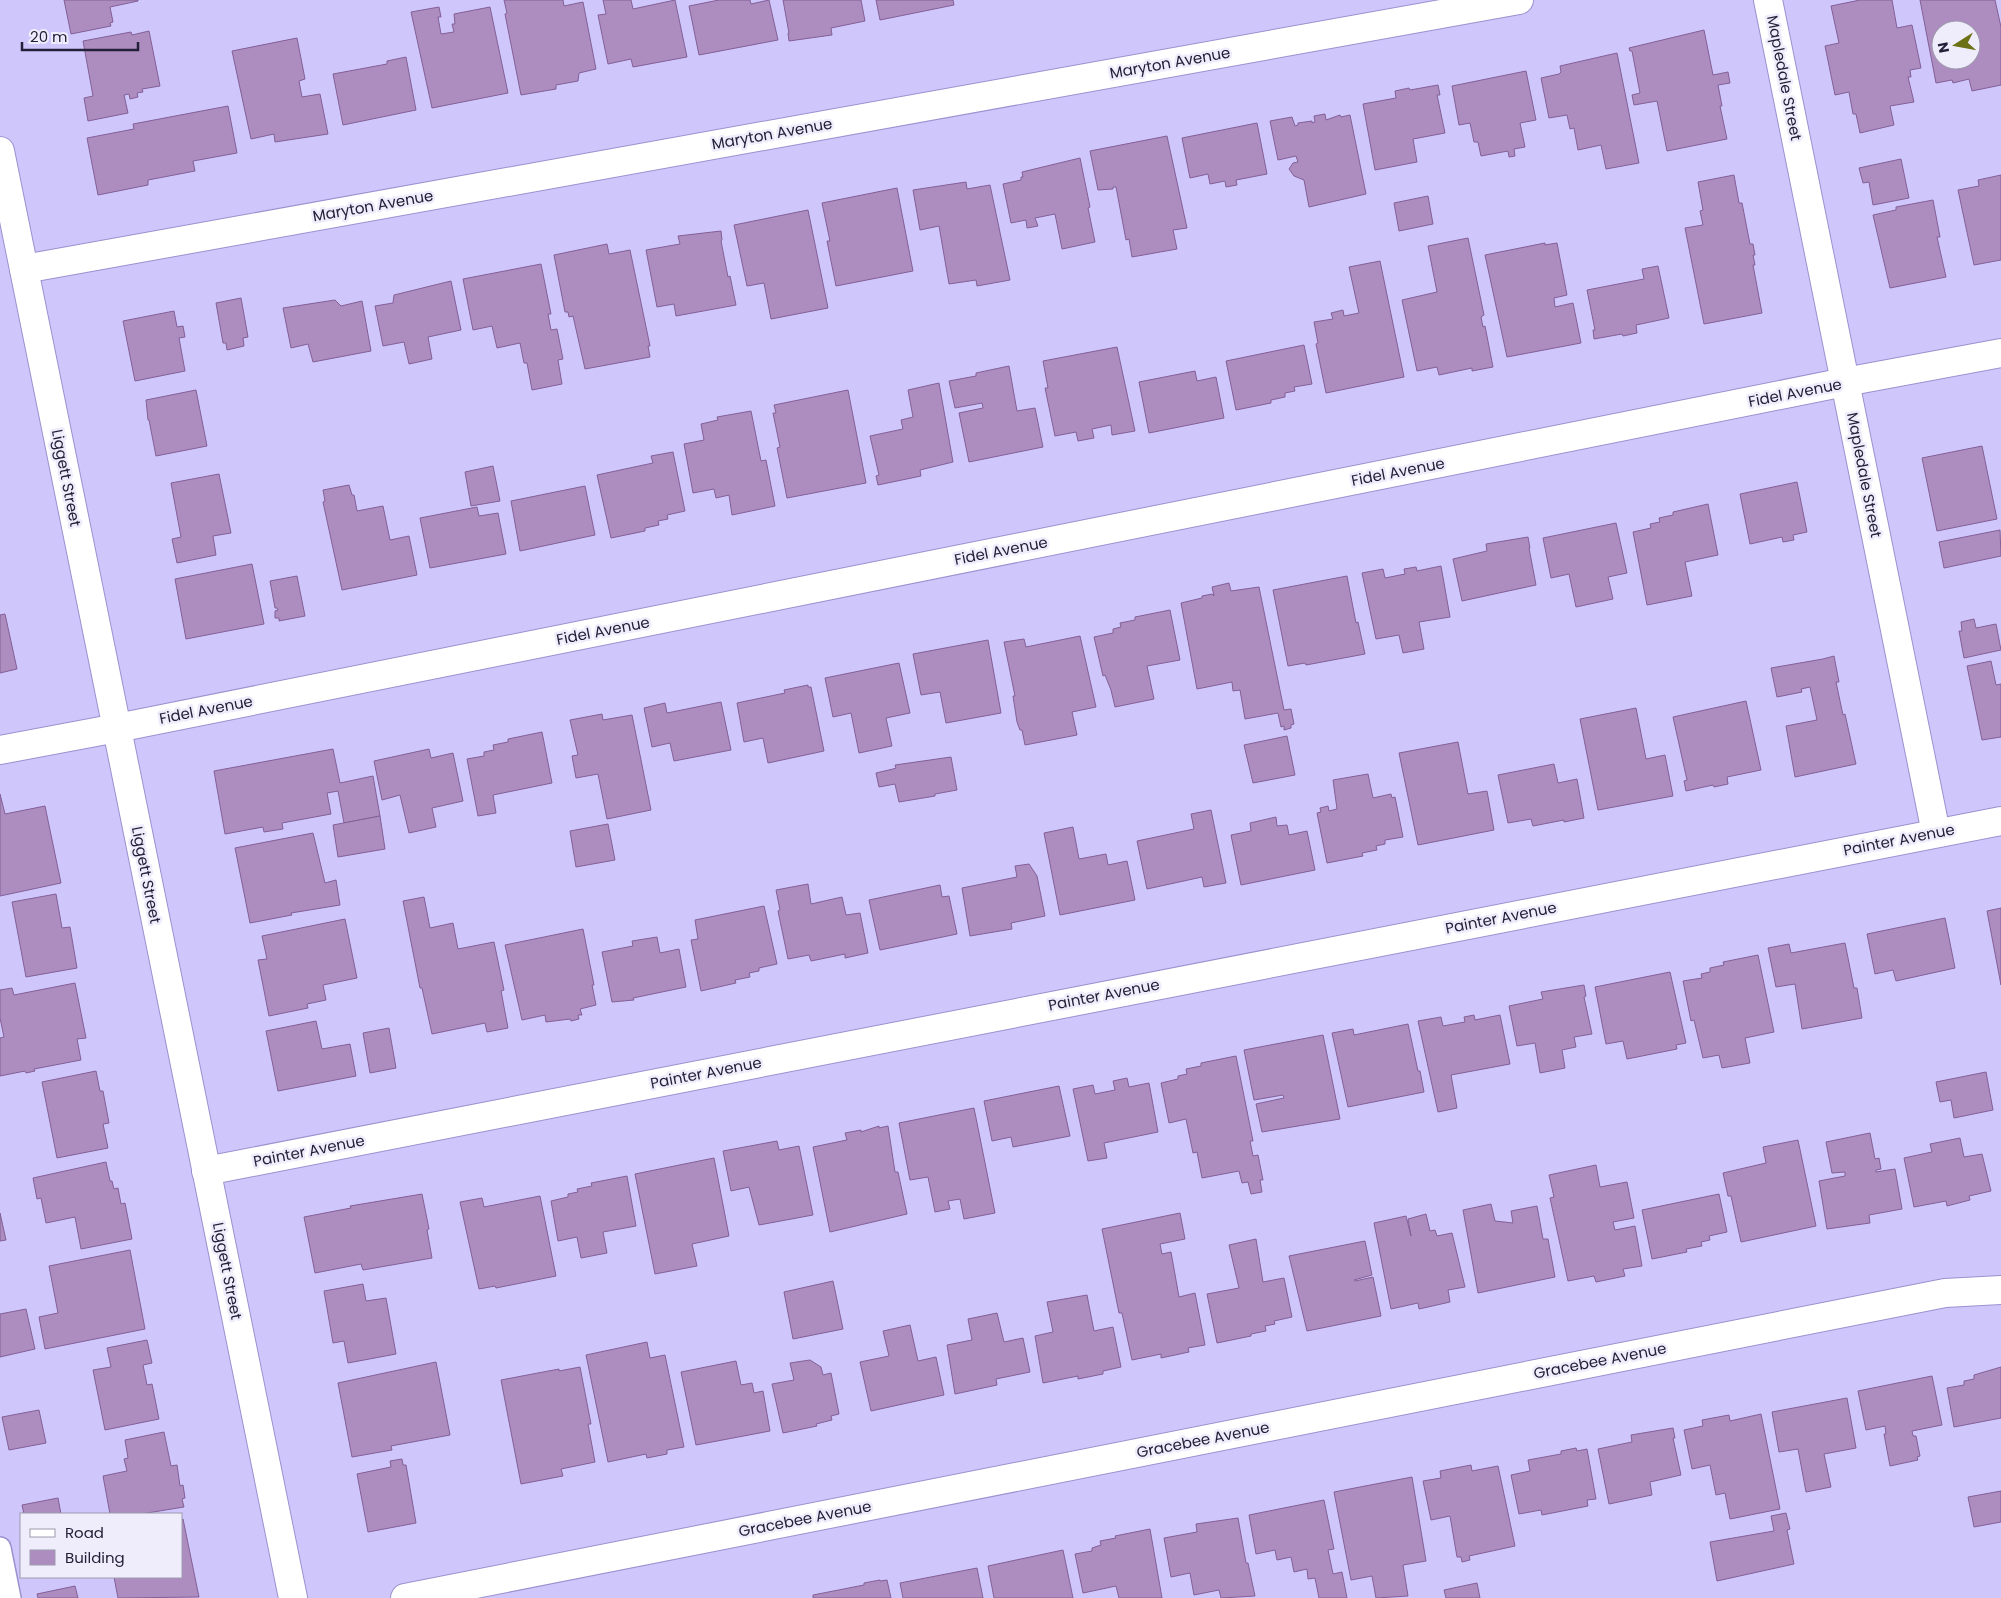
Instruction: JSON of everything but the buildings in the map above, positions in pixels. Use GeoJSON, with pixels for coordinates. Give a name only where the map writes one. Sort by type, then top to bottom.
{"type":"FeatureCollection","features":[{"type":"Feature","properties":{"kind":"street","name":"Maryton Avenue"},"geometry":{"type":"LineString","coordinates":[[24,269],[1519,0]]}},
{"type":"Feature","properties":{"kind":"street","name":"Mapledale Street"},"geometry":{"type":"LineString","coordinates":[[1768,0],[1936,833]]}},
{"type":"Feature","properties":{"kind":"street","name":"Liggett Street"},"geometry":{"type":"LineString","coordinates":[[0,151],[293,1598]]}},
{"type":"Feature","properties":{"kind":"street","name":"Fidel Avenue"},"geometry":{"type":"LineString","coordinates":[[0,750],[1845,382],[2001,353]]}},
{"type":"Feature","properties":{"kind":"street","name":"Painter Avenue"},"geometry":{"type":"LineString","coordinates":[[206,1171],[2001,821]]}},
{"type":"Feature","properties":{"kind":"street","name":"Gracebee Avenue"},"geometry":{"type":"LineString","coordinates":[[405,1598],[1945,1293],[2001,1290]]}},
{"type":"Feature","properties":{"kind":"lane"},"geometry":{"type":"LineString","coordinates":[[0,1548],[10,1598]]}}]}
